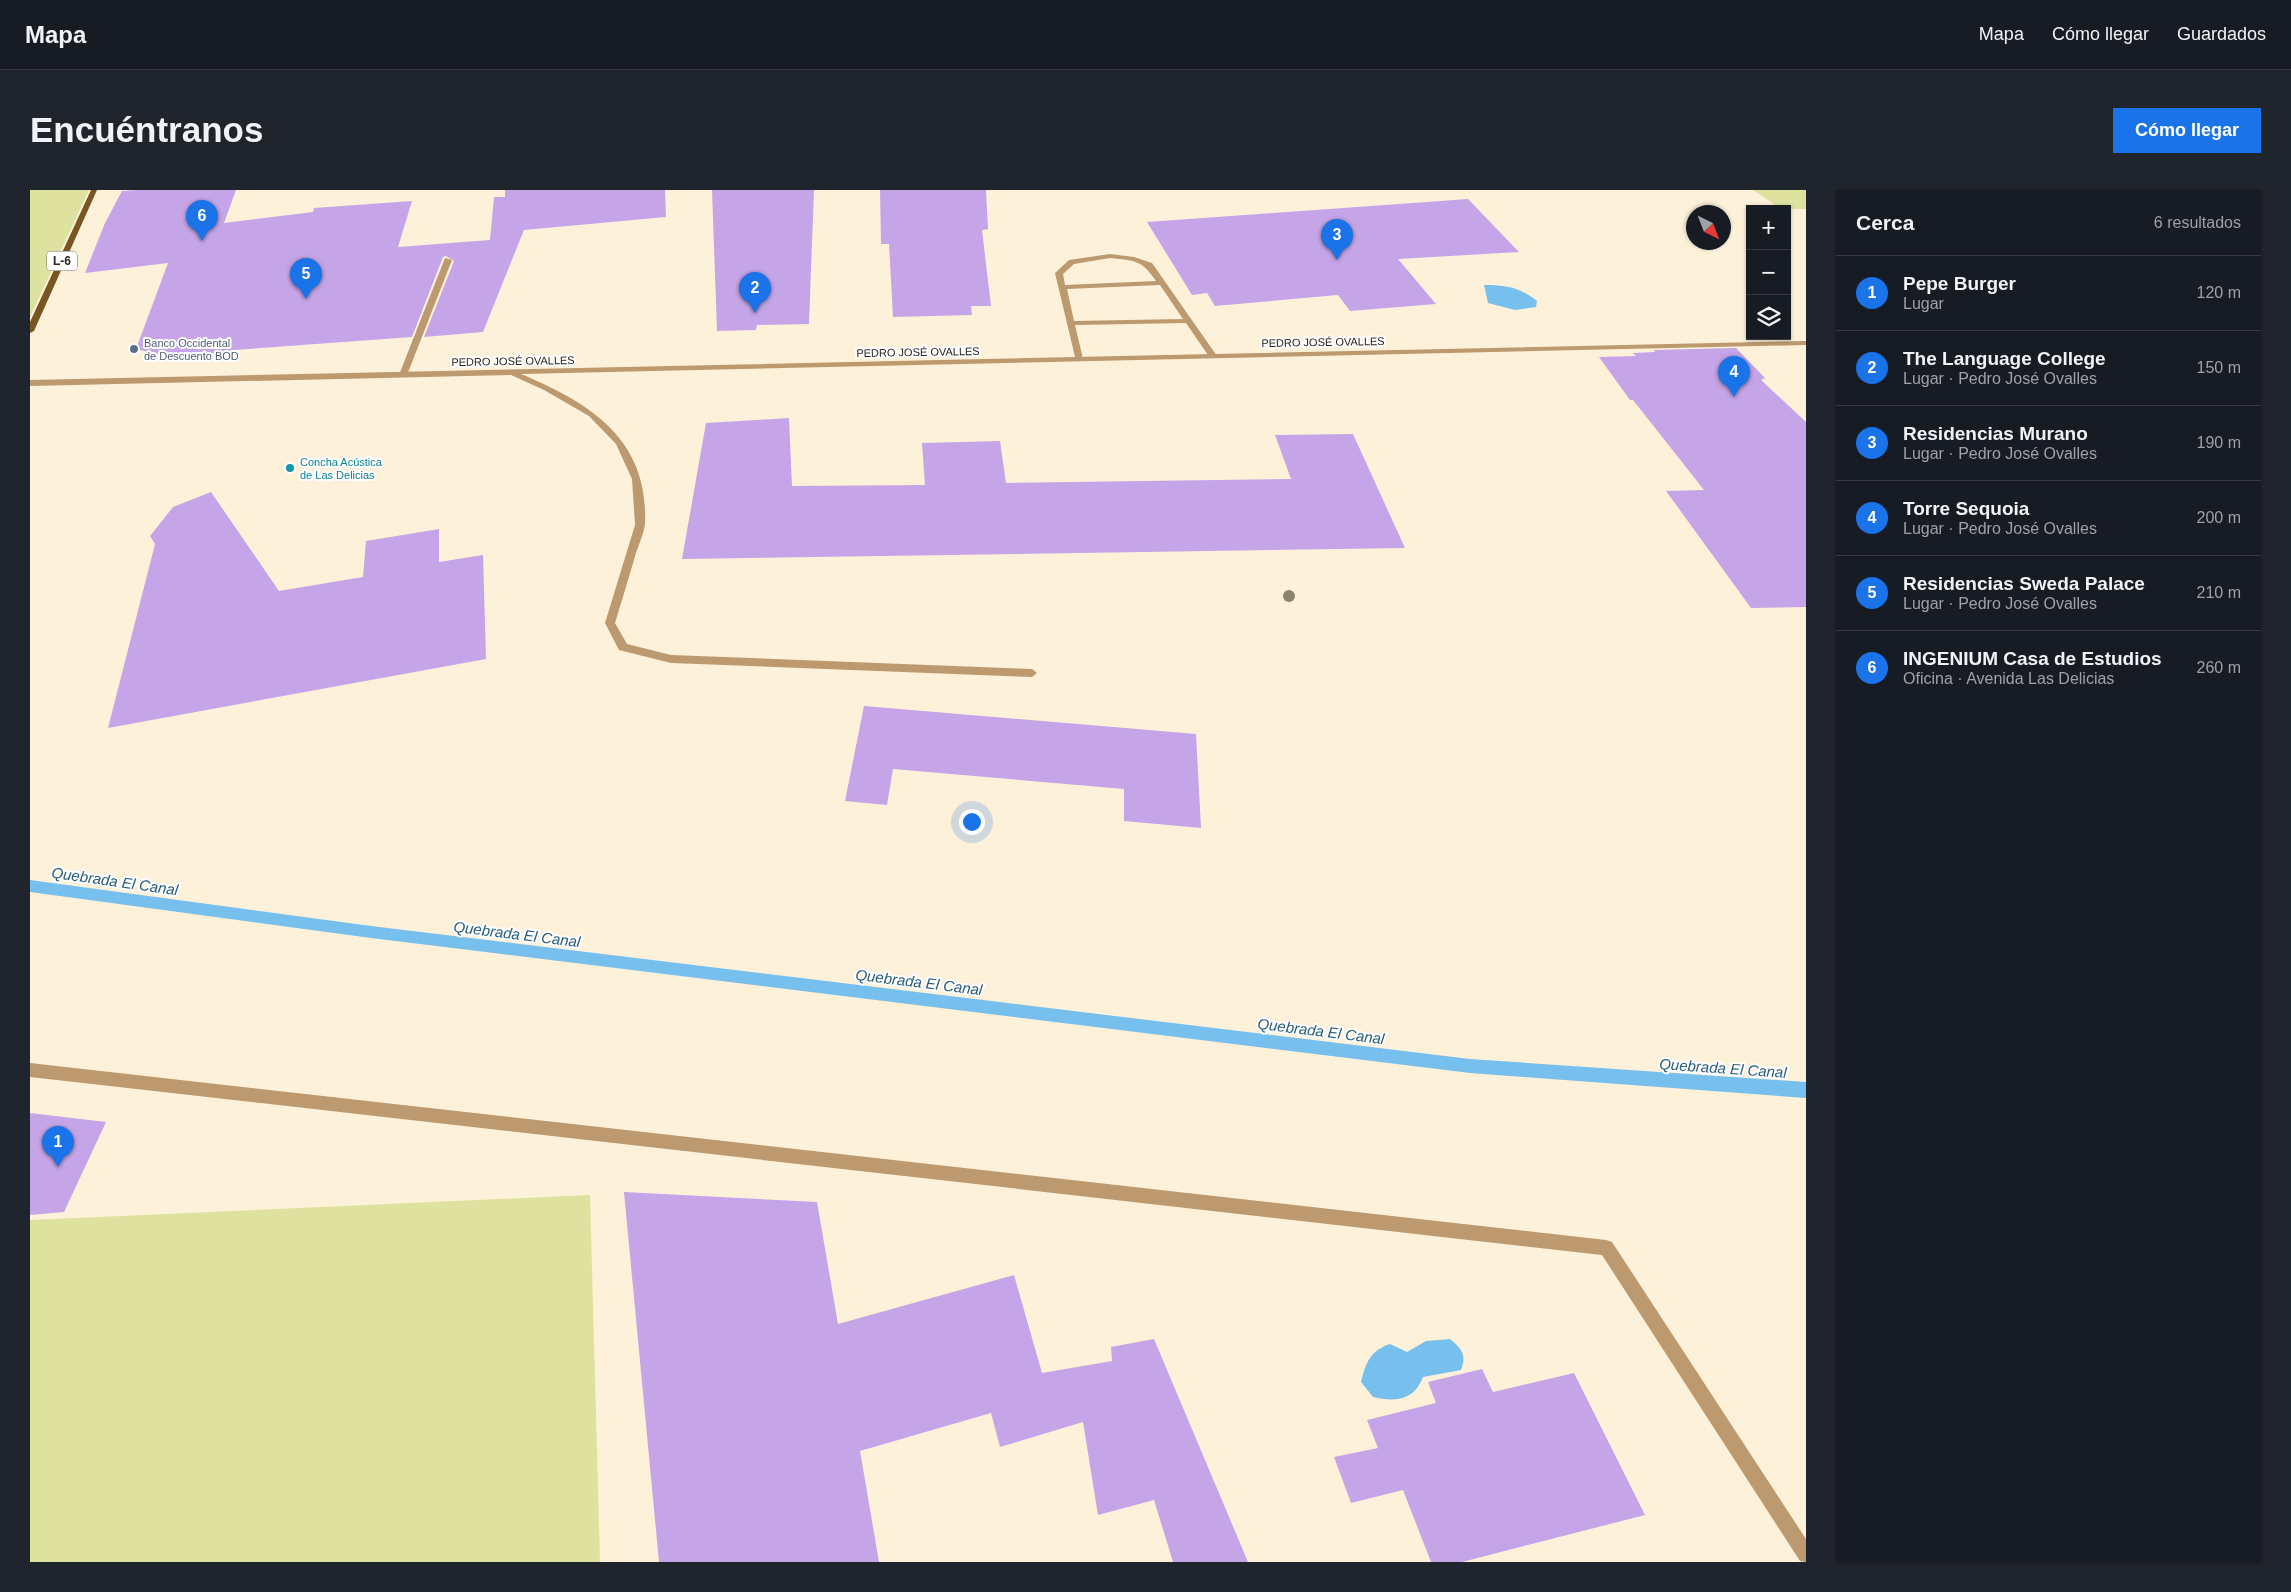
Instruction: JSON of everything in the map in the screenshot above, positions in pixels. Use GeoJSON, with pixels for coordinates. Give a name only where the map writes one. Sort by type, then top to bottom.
{"type":"FeatureCollection","features":[{"type":"Feature","properties":{"kind":"main road","name":"L-6"},"geometry":{"type":"LineString","coordinates":[[30,331],[94,190]]}},
{"type":"Feature","properties":{"kind":"street"},"geometry":{"type":"LineString","coordinates":[[1079,359],[1059,273],[1072,262],[1110,256],[1134,259],[1149,265],[1213,356]]}},
{"type":"Feature","properties":{"kind":"street"},"geometry":{"type":"LineString","coordinates":[[403,375],[448,260]]}},
{"type":"Feature","properties":{"kind":"street"},"geometry":{"type":"LineString","coordinates":[[1062,287],[1162,284]]}},
{"type":"Feature","properties":{"kind":"street"},"geometry":{"type":"LineString","coordinates":[[1070,323],[1189,322]]}},
{"type":"Feature","properties":{"kind":"street","name":"PEDRO JOSÉ OVALLES"},"geometry":{"type":"LineString","coordinates":[[30,383],[1805,344]]}},
{"type":"Feature","properties":{"kind":"street"},"geometry":{"type":"LineString","coordinates":[[508,372],[547,388],[592,414],[620,443],[637,479],[640,525],[610,623],[623,646],[671,659],[1032,673]]}},
{"type":"Feature","properties":{"kind":"street"},"geometry":{"type":"LineString","coordinates":[[30,1070],[1606,1248],[1806,1555]]}},
{"type":"Feature","properties":{"kind":"green space"},"geometry":{"type":"Polygon","coordinates":[[[30,190],[89,190],[30,317],[30,190]]]}},
{"type":"Feature","properties":{"kind":"green space"},"geometry":{"type":"Polygon","coordinates":[[[1753,190],[1806,190],[1806,209],[1791,209],[1791,205],[1775,205],[1753,190]]]}},
{"type":"Feature","properties":{"kind":"green space"},"geometry":{"type":"Polygon","coordinates":[[[590,1195],[600,1562],[30,1562],[30,1220],[590,1195]]]}},
{"type":"Feature","properties":{"kind":"water"},"geometry":{"type":"Polygon","coordinates":[[[1484,285],[1505,286],[1518,290],[1537,301],[1536,307],[1515,310],[1488,303],[1484,285]]]}},
{"type":"Feature","properties":{"kind":"water"},"geometry":{"type":"Polygon","coordinates":[[[1450,1339],[1458,1346],[1462,1353],[1464,1360],[1461,1370],[1423,1377],[1414,1391],[1403,1398],[1396,1399],[1373,1397],[1361,1382],[1370,1358],[1383,1347],[1390,1344],[1407,1352],[1426,1341],[1450,1339]]]}},
{"type":"Feature","properties":{"kind":"building"},"geometry":{"type":"Polygon","coordinates":[[[236,190],[224,223],[313,212],[314,208],[412,201],[398,247],[490,240],[494,197],[505,197],[505,190],[665,190],[666,217],[524,230],[483,332],[424,337],[454,261],[446,256],[443,257],[412,337],[234,350],[231,353],[158,354],[136,349],[168,263],[85,273],[105,223],[122,191],[236,190]]]}},
{"type":"Feature","properties":{"kind":"building"},"geometry":{"type":"Polygon","coordinates":[[[712,190],[814,190],[809,324],[757,325],[756,330],[717,331],[712,190]]]}},
{"type":"Feature","properties":{"kind":"building"},"geometry":{"type":"Polygon","coordinates":[[[880,190],[986,190],[988,229],[982,230],[991,306],[971,306],[972,315],[893,317],[889,244],[881,244],[880,190]]]}},
{"type":"Feature","properties":{"kind":"building"},"geometry":{"type":"Polygon","coordinates":[[[1468,199],[1519,252],[1398,259],[1436,304],[1350,311],[1338,295],[1215,306],[1207,293],[1192,295],[1147,222],[1468,199]]]}},
{"type":"Feature","properties":{"kind":"building"},"geometry":{"type":"Polygon","coordinates":[[[1736,348],[1765,378],[1761,380],[1806,422],[1806,607],[1751,608],[1666,491],[1704,490],[1633,400],[1630,400],[1599,357],[1636,356],[1633,353],[1655,352],[1654,350],[1736,348]]]}},
{"type":"Feature","properties":{"kind":"building"},"geometry":{"type":"Polygon","coordinates":[[[789,418],[792,486],[925,485],[922,443],[1000,441],[1006,483],[1291,479],[1275,435],[1353,434],[1405,548],[682,559],[706,423],[789,418]]]}},
{"type":"Feature","properties":{"kind":"building"},"geometry":{"type":"Polygon","coordinates":[[[211,492],[279,591],[363,577],[366,541],[439,529],[439,562],[483,555],[486,659],[108,728],[155,544],[150,536],[173,507],[211,492]]]}},
{"type":"Feature","properties":{"kind":"building"},"geometry":{"type":"Polygon","coordinates":[[[864,706],[1196,734],[1201,828],[1124,821],[1124,789],[893,769],[887,805],[845,801],[864,706]]]}},
{"type":"Feature","properties":{"kind":"building"},"geometry":{"type":"Polygon","coordinates":[[[30,1113],[106,1122],[64,1212],[30,1215],[30,1113]]]}},
{"type":"Feature","properties":{"kind":"building"},"geometry":{"type":"Polygon","coordinates":[[[624,1192],[817,1202],[838,1324],[1014,1275],[1042,1373],[1112,1361],[1111,1347],[1154,1339],[1248,1562],[1173,1562],[1154,1500],[1098,1515],[1083,1422],[1000,1447],[991,1413],[860,1451],[879,1562],[659,1562],[624,1192]]]}},
{"type":"Feature","properties":{"kind":"building"},"geometry":{"type":"Polygon","coordinates":[[[1482,1369],[1493,1392],[1574,1373],[1645,1515],[1462,1562],[1431,1562],[1403,1490],[1351,1503],[1334,1457],[1378,1448],[1367,1420],[1436,1403],[1428,1382],[1482,1369]]]}},
{"type":"Feature","properties":{"kind":"waterway","name":"Quebrada El Canal"},"geometry":{"type":"LineString","coordinates":[[30,886],[371,932],[1470,1066],[1806,1090]]}},
{"type":"Feature","properties":{"kind":"place","name":"INGENIUM Casa de Estudios"},"geometry":{"type":"Point","coordinates":[202,241]}},
{"type":"Feature","properties":{"kind":"place","name":"Residencias Murano"},"geometry":{"type":"Point","coordinates":[1337,260]}},
{"type":"Feature","properties":{"kind":"place","name":"Residencias Sweda Palace"},"geometry":{"type":"Point","coordinates":[306,299]}},
{"type":"Feature","properties":{"kind":"place","name":"The Language College"},"geometry":{"type":"Point","coordinates":[755,313]}},
{"type":"Feature","properties":{"kind":"place","name":"Banco Occidental de Descuento BOD"},"geometry":{"type":"Point","coordinates":[134,349]}},
{"type":"Feature","properties":{"kind":"place","name":"Torre Sequoia"},"geometry":{"type":"Point","coordinates":[1734,397]}},
{"type":"Feature","properties":{"kind":"place","name":"Concha Acústica de Las Delicias"},"geometry":{"type":"Point","coordinates":[290,468]}},
{"type":"Feature","properties":{"kind":"place","name":"Pepe Burger"},"geometry":{"type":"Point","coordinates":[58,1167]}}]}
